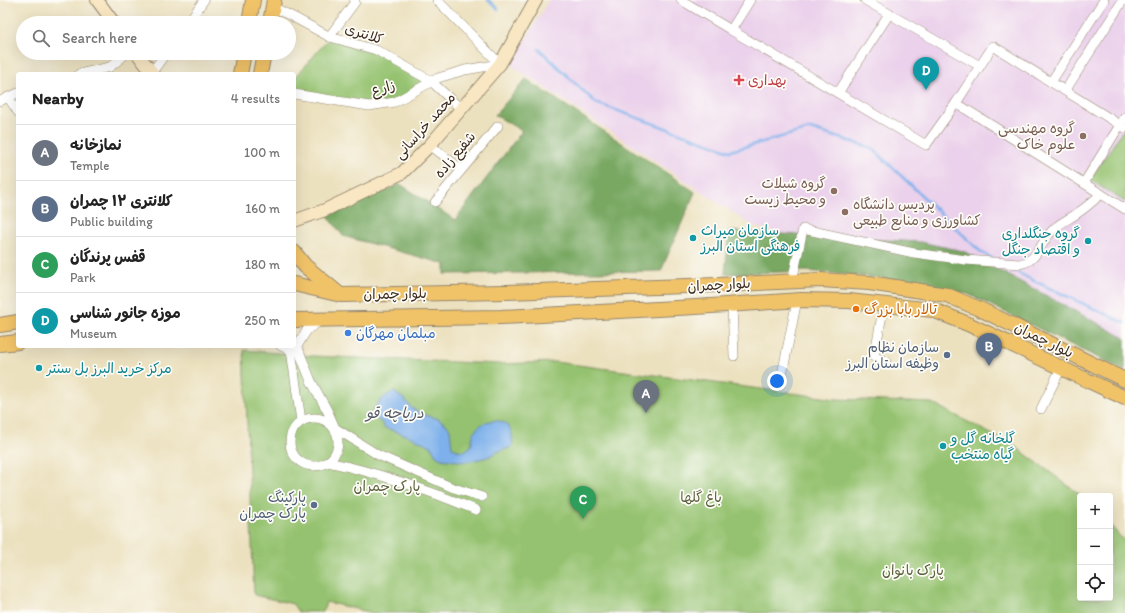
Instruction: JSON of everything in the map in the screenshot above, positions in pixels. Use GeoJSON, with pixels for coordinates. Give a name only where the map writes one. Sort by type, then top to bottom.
{"type":"FeatureCollection","features":[{"type":"Feature","properties":{"kind":"main road"},"geometry":{"type":"LineString","coordinates":[[250,16],[253,0]]}},
{"type":"Feature","properties":{"kind":"main road"},"geometry":{"type":"LineString","coordinates":[[271,16],[274,4]]}},
{"type":"Feature","properties":{"kind":"main road"},"geometry":{"type":"LineString","coordinates":[[240,72],[243,60]]}},
{"type":"Feature","properties":{"kind":"main road"},"geometry":{"type":"LineString","coordinates":[[260,72],[263,60]]}},
{"type":"Feature","properties":{"kind":"main road"},"geometry":{"type":"LineString","coordinates":[[296,255],[305,266],[341,295]]}},
{"type":"Feature","properties":{"kind":"main road","name":"بلوار چمران"},"geometry":{"type":"LineString","coordinates":[[296,284],[341,295],[514,292],[820,280],[869,283],[947,295],[997,317],[1125,380]]}},
{"type":"Feature","properties":{"kind":"main road","name":"بلوار چمران"},"geometry":{"type":"LineString","coordinates":[[296,320],[501,317],[732,305],[797,300],[849,301],[933,310],[968,324],[1125,398]]}},
{"type":"Feature","properties":{"kind":"main road"},"geometry":{"type":"LineString","coordinates":[[0,324],[16,322]]}},
{"type":"Feature","properties":{"kind":"main road"},"geometry":{"type":"LineString","coordinates":[[0,344],[16,342]]}},
{"type":"Feature","properties":{"kind":"street"},"geometry":{"type":"LineString","coordinates":[[96,0],[109,16]]}},
{"type":"Feature","properties":{"kind":"street"},"geometry":{"type":"LineString","coordinates":[[193,16],[204,0]]}},
{"type":"Feature","properties":{"kind":"street"},"geometry":{"type":"LineString","coordinates":[[329,37],[355,2],[354,0]]}},
{"type":"Feature","properties":{"kind":"street"},"geometry":{"type":"LineString","coordinates":[[436,0],[500,64]]}},
{"type":"Feature","properties":{"kind":"street","name":"محمد خراسانی"},"geometry":{"type":"LineString","coordinates":[[296,220],[324,210],[402,173],[430,146],[500,64],[536,0]]}},
{"type":"Feature","properties":{"kind":"street"},"geometry":{"type":"LineString","coordinates":[[681,0],[926,145],[956,103],[993,46],[1122,127]]}},
{"type":"Feature","properties":{"kind":"street"},"geometry":{"type":"LineString","coordinates":[[731,30],[750,0]]}},
{"type":"Feature","properties":{"kind":"street"},"geometry":{"type":"LineString","coordinates":[[865,0],[980,66]]}},
{"type":"Feature","properties":{"kind":"street"},"geometry":{"type":"LineString","coordinates":[[1051,82],[1104,0]]}},
{"type":"Feature","properties":{"kind":"street"},"geometry":{"type":"LineString","coordinates":[[1065,91],[1122,0]]}},
{"type":"Feature","properties":{"kind":"street","name":"کلانتری"},"geometry":{"type":"LineString","coordinates":[[274,4],[292,16]]}},
{"type":"Feature","properties":{"kind":"street"},"geometry":{"type":"LineString","coordinates":[[838,93],[889,14]]}},
{"type":"Feature","properties":{"kind":"street","name":"کلانتری"},"geometry":{"type":"LineString","coordinates":[[296,19],[329,37],[376,50],[431,81],[461,110]]}},
{"type":"Feature","properties":{"kind":"street"},"geometry":{"type":"LineString","coordinates":[[88,72],[110,67],[118,60]]}},
{"type":"Feature","properties":{"kind":"street"},"geometry":{"type":"LineString","coordinates":[[143,60],[152,72]]}},
{"type":"Feature","properties":{"kind":"street"},"geometry":{"type":"LineString","coordinates":[[154,72],[161,60]]}},
{"type":"Feature","properties":{"kind":"street","name":"زارع"},"geometry":{"type":"LineString","coordinates":[[296,94],[369,106],[395,102],[438,78],[465,70],[500,64]]}},
{"type":"Feature","properties":{"kind":"street"},"geometry":{"type":"LineString","coordinates":[[16,94],[4,99],[16,110]]}},
{"type":"Feature","properties":{"kind":"street"},"geometry":{"type":"LineString","coordinates":[[956,103],[1125,209]]}},
{"type":"Feature","properties":{"kind":"street"},"geometry":{"type":"LineString","coordinates":[[1084,182],[1122,127],[1125,117]]}},
{"type":"Feature","properties":{"kind":"street","name":"شفیع زاده"},"geometry":{"type":"LineString","coordinates":[[435,202],[498,126]]}},
{"type":"Feature","properties":{"kind":"street"},"geometry":{"type":"LineString","coordinates":[[430,146],[461,169]]}},
{"type":"Feature","properties":{"kind":"street"},"geometry":{"type":"LineString","coordinates":[[792,282],[803,229],[914,253],[966,260],[1019,264],[1026,263],[1033,259],[1042,243],[1052,230],[1079,213],[1101,194]]}},
{"type":"Feature","properties":{"kind":"street"},"geometry":{"type":"LineString","coordinates":[[780,385],[797,300]]}},
{"type":"Feature","properties":{"kind":"street"},"geometry":{"type":"LineString","coordinates":[[732,305],[734,356]]}},
{"type":"Feature","properties":{"kind":"street"},"geometry":{"type":"LineString","coordinates":[[884,305],[874,357],[886,361]]}},
{"type":"Feature","properties":{"kind":"street"},"geometry":{"type":"LineString","coordinates":[[296,345],[307,330],[321,320]]}},
{"type":"Feature","properties":{"kind":"street"},"geometry":{"type":"LineString","coordinates":[[294,348],[301,421]]}},
{"type":"Feature","properties":{"kind":"street"},"geometry":{"type":"LineString","coordinates":[[294,348],[328,412],[335,428],[338,435],[339,442],[338,450],[334,456],[322,465],[306,465],[299,461],[294,456],[291,448],[291,433],[295,426],[301,421],[308,418],[323,418],[330,422],[335,428],[378,455],[451,487],[482,498]]}},
{"type":"Feature","properties":{"kind":"street"},"geometry":{"type":"LineString","coordinates":[[1041,409],[1061,368]]}},
{"type":"Feature","properties":{"kind":"street"},"geometry":{"type":"LineString","coordinates":[[328,462],[364,470],[448,498],[476,510]]}},
{"type":"Feature","properties":{"kind":"shaded area"},"geometry":{"type":"Polygon","coordinates":[[[549,0],[1125,0],[1125,362],[969,284],[753,226],[511,65],[549,0]]]}},
{"type":"Feature","properties":{"kind":"green space"},"geometry":{"type":"Polygon","coordinates":[[[330,37],[376,50],[431,81],[395,102],[369,106],[296,94],[296,77],[330,37]]]}},
{"type":"Feature","properties":{"kind":"green space"},"geometry":{"type":"Polygon","coordinates":[[[526,79],[695,192],[661,271],[445,274],[445,264],[343,236],[328,216],[400,184],[455,220],[522,131],[495,115],[526,79]]]}},
{"type":"Feature","properties":{"kind":"green space"},"geometry":{"type":"Polygon","coordinates":[[[1123,130],[1125,131],[1125,202],[1090,180],[1123,130]]]}},
{"type":"Feature","properties":{"kind":"green space"},"geometry":{"type":"Polygon","coordinates":[[[729,231],[920,242],[963,251],[1125,338],[1125,371],[968,294],[892,279],[807,271],[725,274],[729,231]]]}},
{"type":"Feature","properties":{"kind":"green space","name":"پارک چمران"},"geometry":{"type":"Polygon","coordinates":[[[244,350],[312,356],[500,364],[555,362],[837,399],[932,403],[1016,447],[1078,493],[1077,601],[1113,601],[1113,528],[1125,542],[1125,613],[373,613],[326,602],[323,612],[298,612],[293,604],[254,595],[244,350]]]}},
{"type":"Feature","properties":{"kind":"water","name":"دریاچه قو"},"geometry":{"type":"Polygon","coordinates":[[[394,392],[404,399],[412,408],[422,414],[439,419],[446,424],[450,429],[452,447],[457,450],[465,451],[471,446],[475,431],[481,425],[490,421],[500,421],[510,428],[512,447],[488,457],[466,462],[441,459],[436,455],[431,446],[385,428],[381,422],[373,417],[371,413],[378,403],[384,397],[394,392]]]}},
{"type":"Feature","properties":{"kind":"waterway"},"geometry":{"type":"LineString","coordinates":[[488,0],[498,9]]}},
{"type":"Feature","properties":{"kind":"waterway"},"geometry":{"type":"LineString","coordinates":[[539,49],[596,103],[730,151],[810,129],[872,148],[981,252],[993,259]]}},
{"type":"Feature","properties":{"kind":"waterway"},"geometry":{"type":"LineString","coordinates":[[1006,266],[1030,279],[1125,323]]}},
{"type":"Feature","properties":{"kind":"place","name":"بهداری"},"geometry":{"type":"Point","coordinates":[739,80]}},
{"type":"Feature","properties":{"kind":"place","name":"موزه جانور شناسی"},"geometry":{"type":"Point","coordinates":[926,90]}},
{"type":"Feature","properties":{"kind":"place","name":"گروه مهندسی علوم خاک"},"geometry":{"type":"Point","coordinates":[1083,136]}},
{"type":"Feature","properties":{"kind":"place","name":"گروه شیلات و محیط زیست"},"geometry":{"type":"Point","coordinates":[834,191]}},
{"type":"Feature","properties":{"kind":"place","name":"پردیس دانشگاه کشاورزی و منابع طبیعی"},"geometry":{"type":"Point","coordinates":[845,212]}},
{"type":"Feature","properties":{"kind":"place","name":"سازمان میراث فرهنگی استان البرز"},"geometry":{"type":"Point","coordinates":[693,238]}},
{"type":"Feature","properties":{"kind":"place","name":"گروه جنگلداری و اقتصاد جنگل"},"geometry":{"type":"Point","coordinates":[1088,241]}},
{"type":"Feature","properties":{"kind":"place","name":"تالار بابا بزرگ"},"geometry":{"type":"Point","coordinates":[856,309]}},
{"type":"Feature","properties":{"kind":"place","name":"مبلمان مهرگان"},"geometry":{"type":"Point","coordinates":[348,333]}},
{"type":"Feature","properties":{"kind":"place","name":"سازمان نظام وظیفه استان البرز"},"geometry":{"type":"Point","coordinates":[947,355]}},
{"type":"Feature","properties":{"kind":"place","name":"کلانتری ۱۲ چمران"},"geometry":{"type":"Point","coordinates":[989,366]}},
{"type":"Feature","properties":{"kind":"place","name":"مرکز خرید البرز بل سنتر"},"geometry":{"type":"Point","coordinates":[39,368]}},
{"type":"Feature","properties":{"kind":"place","name":"نمازخانه"},"geometry":{"type":"Point","coordinates":[646,413]}},
{"type":"Feature","properties":{"kind":"place","name":"گلخانه گل و گیاه منتخب"},"geometry":{"type":"Point","coordinates":[943,446]}},
{"type":"Feature","properties":{"kind":"place","name":"پارکینگ پارک چمران"},"geometry":{"type":"Point","coordinates":[314,505]}},
{"type":"Feature","properties":{"kind":"place","name":"قفس پرندگان"},"geometry":{"type":"Point","coordinates":[583,519]}},
{"type":"Feature","properties":{"kind":"park label","name":"باغ گلها"},"geometry":{"type":"Point","coordinates":[701,497]}},
{"type":"Feature","properties":{"kind":"park label","name":"پارک بانوان"},"geometry":{"type":"Point","coordinates":[913,570]}}]}
